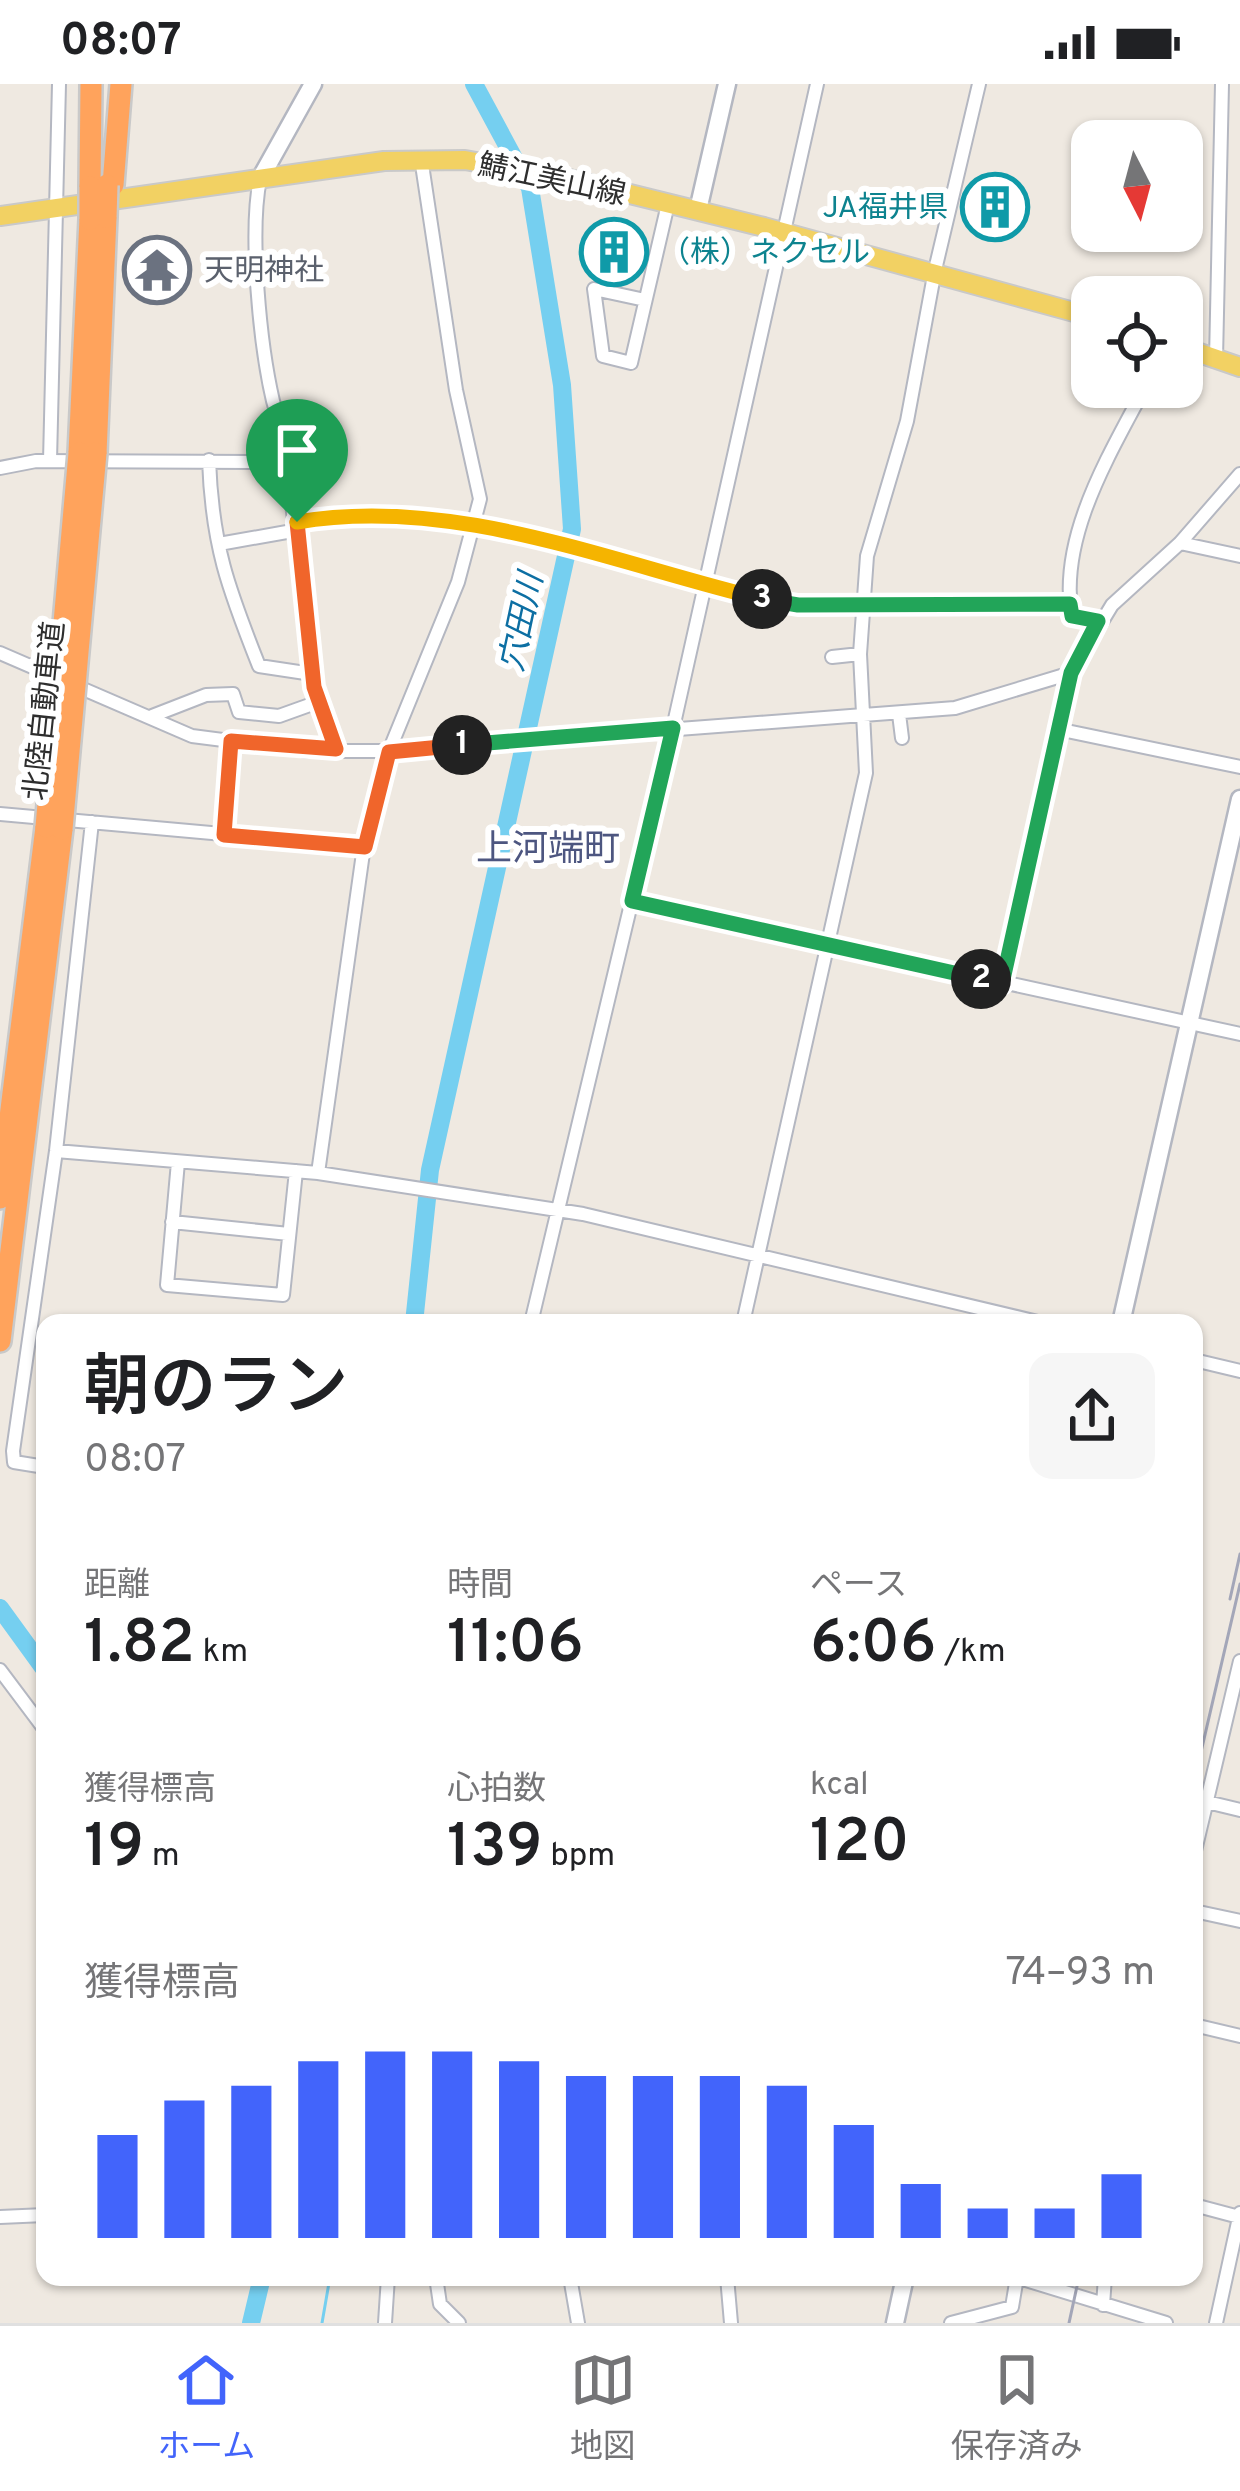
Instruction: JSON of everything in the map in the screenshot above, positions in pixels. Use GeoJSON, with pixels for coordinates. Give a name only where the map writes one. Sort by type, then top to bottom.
{"type":"FeatureCollection","features":[{"type":"Feature","properties":{"kind":"highway","name":"北陸自動車道"},"geometry":{"type":"LineString","coordinates":[[91,84],[104,185]]}},
{"type":"Feature","properties":{"kind":"highway","name":"北陸自動車道"},"geometry":{"type":"LineString","coordinates":[[0,1341],[88,453],[108,84]]}},
{"type":"Feature","properties":{"kind":"highway"},"geometry":{"type":"LineString","coordinates":[[104,185],[121,84]]}},
{"type":"Feature","properties":{"kind":"highway","name":"北陸自動車道"},"geometry":{"type":"LineString","coordinates":[[88,453],[102,358],[102,217]]}},
{"type":"Feature","properties":{"kind":"highway","name":"北陸自動車道"},"geometry":{"type":"LineString","coordinates":[[0,1198],[54,828]]}},
{"type":"Feature","properties":{"kind":"main road","name":"鯖江美山線"},"geometry":{"type":"LineString","coordinates":[[0,216],[421,158],[490,164],[698,210],[1071,310]]}},
{"type":"Feature","properties":{"kind":"main road"},"geometry":{"type":"LineString","coordinates":[[1203,354],[1240,367]]}},
{"type":"Feature","properties":{"kind":"street"},"geometry":{"type":"LineString","coordinates":[[50,461],[60,207],[59,84]]}},
{"type":"Feature","properties":{"kind":"street"},"geometry":{"type":"LineString","coordinates":[[313,84],[260,179],[254,230],[273,403],[291,444],[287,462],[312,674],[336,749]]}},
{"type":"Feature","properties":{"kind":"street"},"geometry":{"type":"LineString","coordinates":[[698,210],[727,84]]}},
{"type":"Feature","properties":{"kind":"street"},"geometry":{"type":"LineString","coordinates":[[533,1314],[673,728],[817,84]]}},
{"type":"Feature","properties":{"kind":"street"},"geometry":{"type":"LineString","coordinates":[[744,1314],[866,773],[860,655],[867,556],[922,356],[935,270],[979,84]]}},
{"type":"Feature","properties":{"kind":"street"},"geometry":{"type":"LineString","coordinates":[[1216,359],[1224,175],[1222,84]]}},
{"type":"Feature","properties":{"kind":"street"},"geometry":{"type":"LineString","coordinates":[[318,1173],[365,847],[389,752],[476,525],[478,475],[456,390],[421,158]]}},
{"type":"Feature","properties":{"kind":"street"},"geometry":{"type":"LineString","coordinates":[[645,300],[593,289],[603,356],[631,363],[668,204]]}},
{"type":"Feature","properties":{"kind":"street"},"geometry":{"type":"LineString","coordinates":[[1098,621],[1072,616],[1070,574],[1089,504],[1135,408]]}},
{"type":"Feature","properties":{"kind":"street"},"geometry":{"type":"LineString","coordinates":[[209,460],[230,602],[259,666],[312,674]]}},
{"type":"Feature","properties":{"kind":"street"},"geometry":{"type":"LineString","coordinates":[[0,468],[50,461],[287,462]]}},
{"type":"Feature","properties":{"kind":"street"},"geometry":{"type":"LineString","coordinates":[[1002,984],[1071,673],[1098,621],[1138,577],[1180,543],[1240,475]]}},
{"type":"Feature","properties":{"kind":"street"},"geometry":{"type":"LineString","coordinates":[[219,544],[359,516],[476,525],[779,603],[1070,604]]}},
{"type":"Feature","properties":{"kind":"street"},"geometry":{"type":"LineString","coordinates":[[1180,543],[1240,556]]}},
{"type":"Feature","properties":{"kind":"street"},"geometry":{"type":"LineString","coordinates":[[0,652],[192,736],[389,752],[955,708],[1071,673]]}},
{"type":"Feature","properties":{"kind":"street"},"geometry":{"type":"LineString","coordinates":[[832,657],[860,655]]}},
{"type":"Feature","properties":{"kind":"street"},"geometry":{"type":"LineString","coordinates":[[152,716],[206,695],[233,694],[239,712],[279,716],[318,702]]}},
{"type":"Feature","properties":{"kind":"street"},"geometry":{"type":"LineString","coordinates":[[899,714],[902,738]]}},
{"type":"Feature","properties":{"kind":"street"},"geometry":{"type":"LineString","coordinates":[[1062,730],[1240,766]]}},
{"type":"Feature","properties":{"kind":"street"},"geometry":{"type":"LineString","coordinates":[[224,835],[231,741]]}},
{"type":"Feature","properties":{"kind":"street"},"geometry":{"type":"LineString","coordinates":[[1123,1314],[1240,799]]}},
{"type":"Feature","properties":{"kind":"street"},"geometry":{"type":"LineString","coordinates":[[0,814],[365,847]]}},
{"type":"Feature","properties":{"kind":"street"},"geometry":{"type":"LineString","coordinates":[[36,1466],[14,1462],[13,1451],[63,1152],[92,822]]}},
{"type":"Feature","properties":{"kind":"street"},"geometry":{"type":"LineString","coordinates":[[632,901],[1240,1034]]}},
{"type":"Feature","properties":{"kind":"street"},"geometry":{"type":"LineString","coordinates":[[63,1152],[318,1173],[558,1210],[1004,1314]]}},
{"type":"Feature","properties":{"kind":"street"},"geometry":{"type":"LineString","coordinates":[[178,1162],[167,1285],[283,1295],[296,1171]]}},
{"type":"Feature","properties":{"kind":"street"},"geometry":{"type":"LineString","coordinates":[[172,1222],[289,1234]]}},
{"type":"Feature","properties":{"kind":"street"},"geometry":{"type":"LineString","coordinates":[[1203,1362],[1240,1371]]}},
{"type":"Feature","properties":{"kind":"street"},"geometry":{"type":"LineString","coordinates":[[1203,1818],[1236,1699],[1240,1661]]}},
{"type":"Feature","properties":{"kind":"street"},"geometry":{"type":"LineString","coordinates":[[0,1670],[36,1718]]}},
{"type":"Feature","properties":{"kind":"street"},"geometry":{"type":"LineString","coordinates":[[1207,1802],[1240,1810]]}},
{"type":"Feature","properties":{"kind":"street"},"geometry":{"type":"LineString","coordinates":[[1203,1913],[1240,1922]]}},
{"type":"Feature","properties":{"kind":"street"},"geometry":{"type":"LineString","coordinates":[[1203,2026],[1240,2036]]}},
{"type":"Feature","properties":{"kind":"street"},"geometry":{"type":"LineString","coordinates":[[1203,2207],[1240,2215],[1216,2323]]}},
{"type":"Feature","properties":{"kind":"street"},"geometry":{"type":"LineString","coordinates":[[0,2217],[36,2215]]}},
{"type":"Feature","properties":{"kind":"street"},"geometry":{"type":"LineString","coordinates":[[385,2323],[387,2286]]}},
{"type":"Feature","properties":{"kind":"street"},"geometry":{"type":"LineString","coordinates":[[437,2286],[440,2304],[459,2323]]}},
{"type":"Feature","properties":{"kind":"street"},"geometry":{"type":"LineString","coordinates":[[572,2286],[578,2323]]}},
{"type":"Feature","properties":{"kind":"street"},"geometry":{"type":"LineString","coordinates":[[728,2286],[731,2323]]}},
{"type":"Feature","properties":{"kind":"street"},"geometry":{"type":"LineString","coordinates":[[895,2323],[903,2286]]}},
{"type":"Feature","properties":{"kind":"street"},"geometry":{"type":"LineString","coordinates":[[950,2323],[1012,2307],[1016,2286]]}},
{"type":"Feature","properties":{"kind":"street"},"geometry":{"type":"LineString","coordinates":[[1045,2286],[1166,2323]]}},
{"type":"Feature","properties":{"kind":"street"},"geometry":{"type":"LineString","coordinates":[[1103,2305],[1104,2286]]}},
{"type":"Feature","properties":{"kind":"waterway","name":"穴田川"},"geometry":{"type":"LineString","coordinates":[[415,1314],[430,1170],[572,529],[562,385],[530,188],[474,84]]}},
{"type":"Feature","properties":{"kind":"waterway"},"geometry":{"type":"LineString","coordinates":[[0,1608],[36,1658]]}},
{"type":"Feature","properties":{"kind":"waterway"},"geometry":{"type":"LineString","coordinates":[[251,2323],[260,2286]]}},
{"type":"Feature","properties":{"kind":"waterway"},"geometry":{"type":"LineString","coordinates":[[322,2323],[328,2286]]}},
{"type":"Feature","properties":{"kind":"railway"},"geometry":{"type":"LineString","coordinates":[[1230,1599],[1240,1554]]}},
{"type":"Feature","properties":{"kind":"railway"},"geometry":{"type":"LineString","coordinates":[[1203,1743],[1240,1584]]}},
{"type":"Feature","properties":{"kind":"railway"},"geometry":{"type":"LineString","coordinates":[[1069,2323],[1077,2286]]}},
{"type":"Feature","properties":{"kind":"place","name":"JA福井県"},"geometry":{"type":"Point","coordinates":[995,207]}},
{"type":"Feature","properties":{"kind":"place","name":"（株）ネクセル"},"geometry":{"type":"Point","coordinates":[614,252]}},
{"type":"Feature","properties":{"kind":"place","name":"天明神社"},"geometry":{"type":"Point","coordinates":[157,270]}},
{"type":"Feature","properties":{"kind":"district","name":"上河端町"},"geometry":{"type":"Point","coordinates":[548,847]}},
{"type":"Feature","properties":{"kind":"route"},"geometry":{"type":"LineString","coordinates":[[359,516],[450,520],[779,603],[1070,604],[1072,616],[1098,621],[1071,673],[1002,984],[632,901],[673,728],[389,752],[365,847],[224,835],[231,741],[309,751],[336,749],[314,687],[297,522],[359,516]]}}]}
